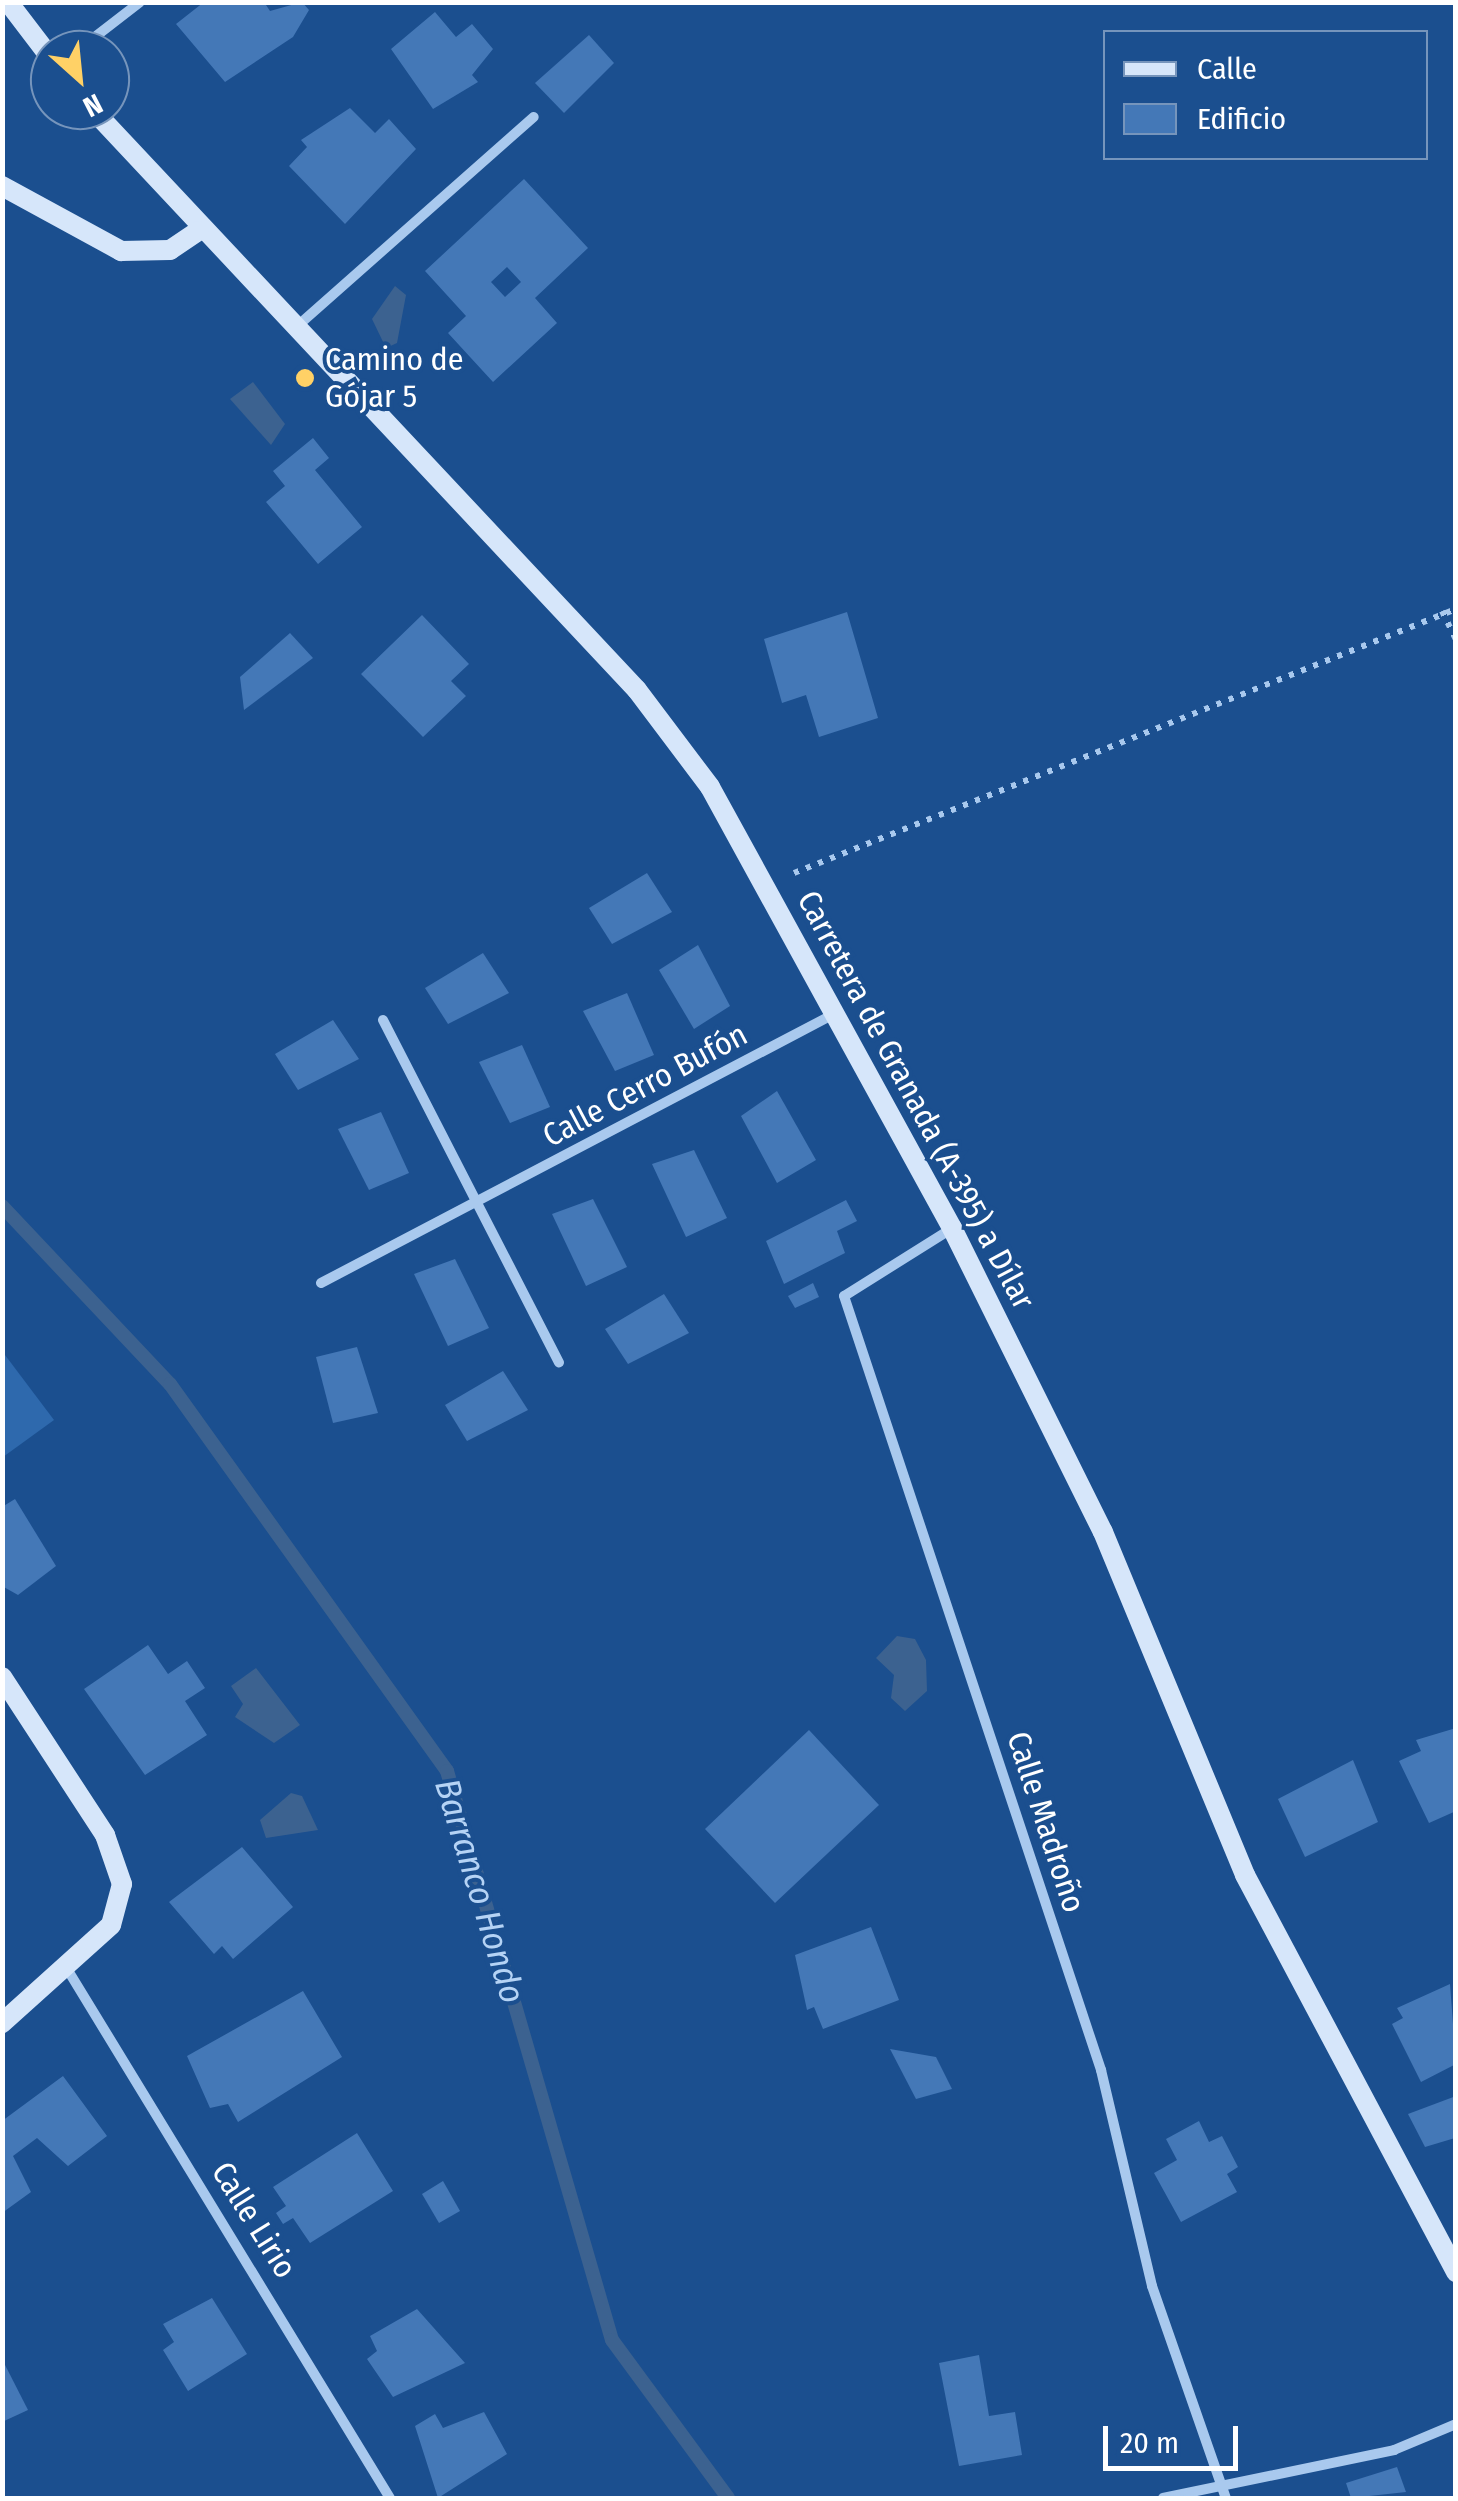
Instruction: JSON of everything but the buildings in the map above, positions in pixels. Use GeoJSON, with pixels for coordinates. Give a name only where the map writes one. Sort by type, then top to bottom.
{"type":"FeatureCollection","features":[{"type":"Feature","properties":{"kind":"street"},"geometry":{"type":"LineString","coordinates":[[8,2],[30,31]]}},
{"type":"Feature","properties":{"kind":"street"},"geometry":{"type":"LineString","coordinates":[[104,30],[140,2]]}},
{"type":"Feature","properties":{"kind":"street"},"geometry":{"type":"LineString","coordinates":[[294,330],[534,116]]}},
{"type":"Feature","properties":{"kind":"street","name":"Carretera de Granada (A-395) a Dílar"},"geometry":{"type":"LineString","coordinates":[[110,130],[198,231],[637,690],[770,883],[952,1228],[1102,1532],[1245,1876],[1456,2272]]}},
{"type":"Feature","properties":{"kind":"street"},"geometry":{"type":"LineString","coordinates":[[2,186],[121,252],[170,250],[198,231]]}},
{"type":"Feature","properties":{"kind":"street","name":"Calle Cerro Bufón"},"geometry":{"type":"LineString","coordinates":[[321,1282],[837,1012]]}},
{"type":"Feature","properties":{"kind":"street"},"geometry":{"type":"LineString","coordinates":[[383,1020],[559,1362]]}},
{"type":"Feature","properties":{"kind":"street","name":"Calle Madroño"},"geometry":{"type":"LineString","coordinates":[[952,1228],[844,1296],[1101,2070],[1152,2286],[1224,2495]]}},
{"type":"Feature","properties":{"kind":"street"},"geometry":{"type":"LineString","coordinates":[[2,1677],[105,1836],[122,1884],[111,1925],[69,1972],[2,2023]]}},
{"type":"Feature","properties":{"kind":"street","name":"Calle Lirio"},"geometry":{"type":"LineString","coordinates":[[69,1972],[390,2498]]}},
{"type":"Feature","properties":{"kind":"street"},"geometry":{"type":"LineString","coordinates":[[1163,2498],[1224,2495],[1394,2450],[1456,2424]]}},
{"type":"Feature","properties":{"kind":"path"},"geometry":{"type":"LineString","coordinates":[[770,883],[1442,611],[1456,609]]}},
{"type":"Feature","properties":{"kind":"path"},"geometry":{"type":"LineString","coordinates":[[1442,611],[1456,640]]}},
{"type":"Feature","properties":{"kind":"shaded area"},"geometry":{"type":"Polygon","coordinates":[[[395,286],[406,295],[397,343],[386,348],[372,319],[395,286]]]}},
{"type":"Feature","properties":{"kind":"shaded area"},"geometry":{"type":"Polygon","coordinates":[[[253,382],[285,424],[271,445],[230,399],[253,382]]]}},
{"type":"Feature","properties":{"kind":"shaded area"},"geometry":{"type":"Polygon","coordinates":[[[2,1351],[54,1420],[3,1457],[2,1457],[2,1351]]]}},
{"type":"Feature","properties":{"kind":"shaded area"},"geometry":{"type":"Polygon","coordinates":[[[897,1636],[915,1639],[926,1660],[927,1691],[905,1711],[891,1698],[894,1675],[876,1658],[897,1636]]]}},
{"type":"Feature","properties":{"kind":"shaded area"},"geometry":{"type":"Polygon","coordinates":[[[256,1668],[300,1725],[274,1743],[235,1717],[243,1704],[231,1686],[256,1668]]]}},
{"type":"Feature","properties":{"kind":"shaded area"},"geometry":{"type":"Polygon","coordinates":[[[291,1793],[302,1796],[318,1830],[266,1838],[260,1820],[291,1793]]]}},
{"type":"Feature","properties":{"kind":"waterway","name":"Barranco Hondo"},"geometry":{"type":"LineString","coordinates":[[2,1206],[170,1384],[447,1771],[612,2340],[728,2498]]}},
{"type":"Feature","properties":{"kind":"place","name":"Camino de Gójar 5"},"geometry":{"type":"Point","coordinates":[305,378]}}]}
